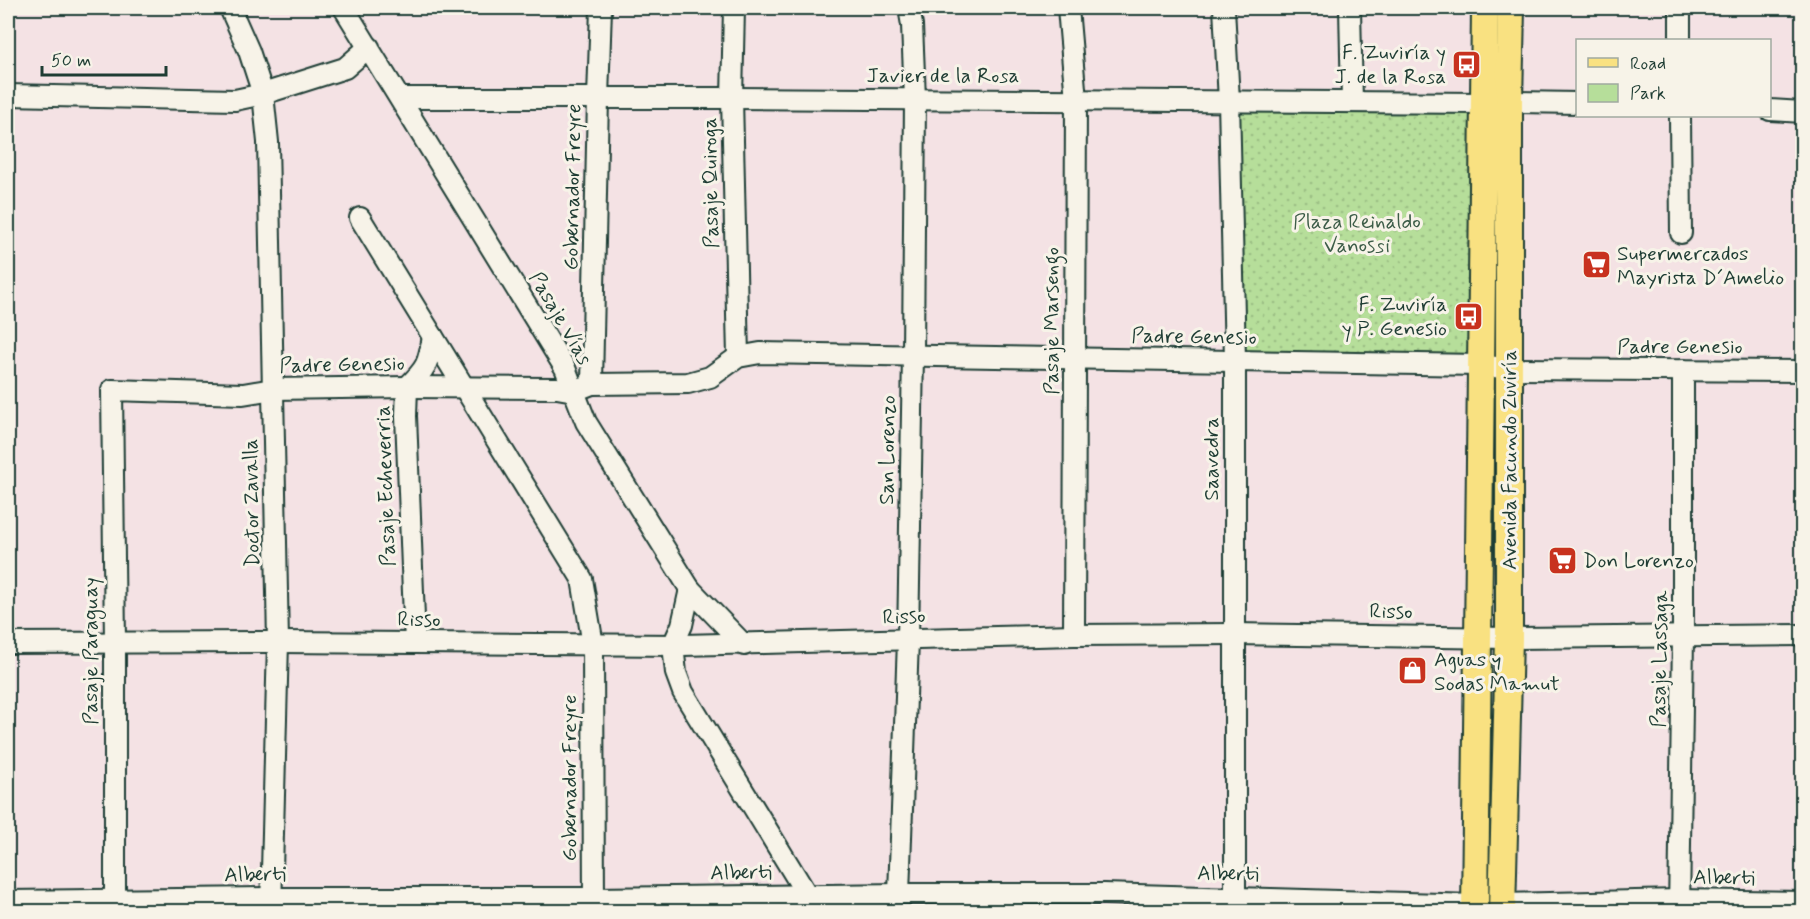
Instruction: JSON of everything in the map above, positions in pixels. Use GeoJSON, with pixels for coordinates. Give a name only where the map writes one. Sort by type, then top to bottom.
{"type":"FeatureCollection","features":[{"type":"Feature","properties":{"kind":"main road","name":"Avenida Facundo Zuviría"},"geometry":{"type":"LineString","coordinates":[[1485,8],[1496,103],[1510,369],[1509,638],[1502,908]]}},
{"type":"Feature","properties":{"kind":"main road","name":"Avenida Facundo Zuviría"},"geometry":{"type":"LineString","coordinates":[[1475,908],[1480,364],[1496,103],[1511,8]]}},
{"type":"Feature","properties":{"kind":"street"},"geometry":{"type":"LineString","coordinates":[[230,8],[249,51],[263,94]]}},
{"type":"Feature","properties":{"kind":"street","name":"Pasaje Vías"},"geometry":{"type":"LineString","coordinates":[[344,8],[565,368],[583,388],[586,422],[690,589],[744,645]]}},
{"type":"Feature","properties":{"kind":"street","name":"Gobernador Freyre"},"geometry":{"type":"LineString","coordinates":[[583,388],[602,8]]}},
{"type":"Feature","properties":{"kind":"street","name":"Pasaje Quiroga"},"geometry":{"type":"LineString","coordinates":[[734,8],[732,98],[738,357]]}},
{"type":"Feature","properties":{"kind":"street","name":"San Lorenzo"},"geometry":{"type":"LineString","coordinates":[[899,894],[908,640],[913,355],[915,99],[912,25],[909,8]]}},
{"type":"Feature","properties":{"kind":"street","name":"Pasaje Marsengo"},"geometry":{"type":"LineString","coordinates":[[1068,8],[1076,100],[1074,634]]}},
{"type":"Feature","properties":{"kind":"street","name":"Saavedra"},"geometry":{"type":"LineString","coordinates":[[1224,8],[1229,101],[1235,360],[1235,904]]}},
{"type":"Feature","properties":{"kind":"street"},"geometry":{"type":"LineString","coordinates":[[1350,8],[1352,102]]}},
{"type":"Feature","properties":{"kind":"street"},"geometry":{"type":"LineString","coordinates":[[1680,8],[1680,39]]}},
{"type":"Feature","properties":{"kind":"street"},"geometry":{"type":"LineString","coordinates":[[8,95],[235,100],[263,94],[345,68],[369,47]]}},
{"type":"Feature","properties":{"kind":"street","name":"Doctor Zavalla"},"geometry":{"type":"LineString","coordinates":[[263,94],[268,142],[278,642],[271,905]]}},
{"type":"Feature","properties":{"kind":"street","name":"Javier de la Rosa"},"geometry":{"type":"LineString","coordinates":[[401,98],[1576,103]]}},
{"type":"Feature","properties":{"kind":"street"},"geometry":{"type":"LineString","coordinates":[[1771,110],[1803,112]]}},
{"type":"Feature","properties":{"kind":"street"},"geometry":{"type":"LineString","coordinates":[[1680,117],[1681,234]]}},
{"type":"Feature","properties":{"kind":"street"},"geometry":{"type":"LineString","coordinates":[[360,218],[582,579],[593,645]]}},
{"type":"Feature","properties":{"kind":"street","name":"Pasaje Echeverria"},"geometry":{"type":"LineString","coordinates":[[415,643],[406,416],[407,387],[423,372],[429,360],[433,337]]}},
{"type":"Feature","properties":{"kind":"street","name":"Padre Genesio"},"geometry":{"type":"LineString","coordinates":[[112,390],[243,394],[273,389],[583,388],[688,383],[710,377],[738,357],[760,353],[1480,364],[1510,369],[1803,371]]}},
{"type":"Feature","properties":{"kind":"street","name":"Pasaje Lassaga"},"geometry":{"type":"LineString","coordinates":[[1679,906],[1683,637],[1683,370]]}},
{"type":"Feature","properties":{"kind":"street","name":"Pasaje Paraguay"},"geometry":{"type":"LineString","coordinates":[[112,390],[115,906]]}},
{"type":"Feature","properties":{"kind":"street"},"geometry":{"type":"LineString","coordinates":[[690,589],[682,625],[673,645],[676,673],[683,692],[807,895]]}},
{"type":"Feature","properties":{"kind":"street","name":"Risso"},"geometry":{"type":"LineString","coordinates":[[8,643],[744,645],[1074,634],[1509,638],[1803,635]]}},
{"type":"Feature","properties":{"kind":"street","name":"Gobernador Freyre"},"geometry":{"type":"LineString","coordinates":[[593,645],[594,905]]}},
{"type":"Feature","properties":{"kind":"street"},"geometry":{"type":"LineString","coordinates":[[857,894],[867,912]]}},
{"type":"Feature","properties":{"kind":"street","name":"Alberti"},"geometry":{"type":"LineString","coordinates":[[8,901],[115,906],[594,905],[807,895],[899,894],[1104,903],[1475,908]]}},
{"type":"Feature","properties":{"kind":"street","name":"Alberti"},"geometry":{"type":"LineString","coordinates":[[1502,908],[1803,902]]}},
{"type":"Feature","properties":{"kind":"green space","name":"Plaza Reinaldo Vanossi"},"geometry":{"type":"Polygon","coordinates":[[[1233,104],[1479,107],[1478,362],[1237,359],[1233,104]]]}},
{"type":"Feature","properties":{"kind":"place","name":"F. Zuviría y J. de la Rosa"},"geometry":{"type":"Point","coordinates":[1467,64]}},
{"type":"Feature","properties":{"kind":"place","name":"Supermercados Mayrista D´Amelio"},"geometry":{"type":"Point","coordinates":[1596,265]}},
{"type":"Feature","properties":{"kind":"place","name":"F. Zuviría y P. Genesio"},"geometry":{"type":"Point","coordinates":[1468,316]}},
{"type":"Feature","properties":{"kind":"place","name":"Don Lorenzo"},"geometry":{"type":"Point","coordinates":[1562,560]}},
{"type":"Feature","properties":{"kind":"place","name":"Aguas y Sodas Mamut"},"geometry":{"type":"Point","coordinates":[1413,671]}}]}
